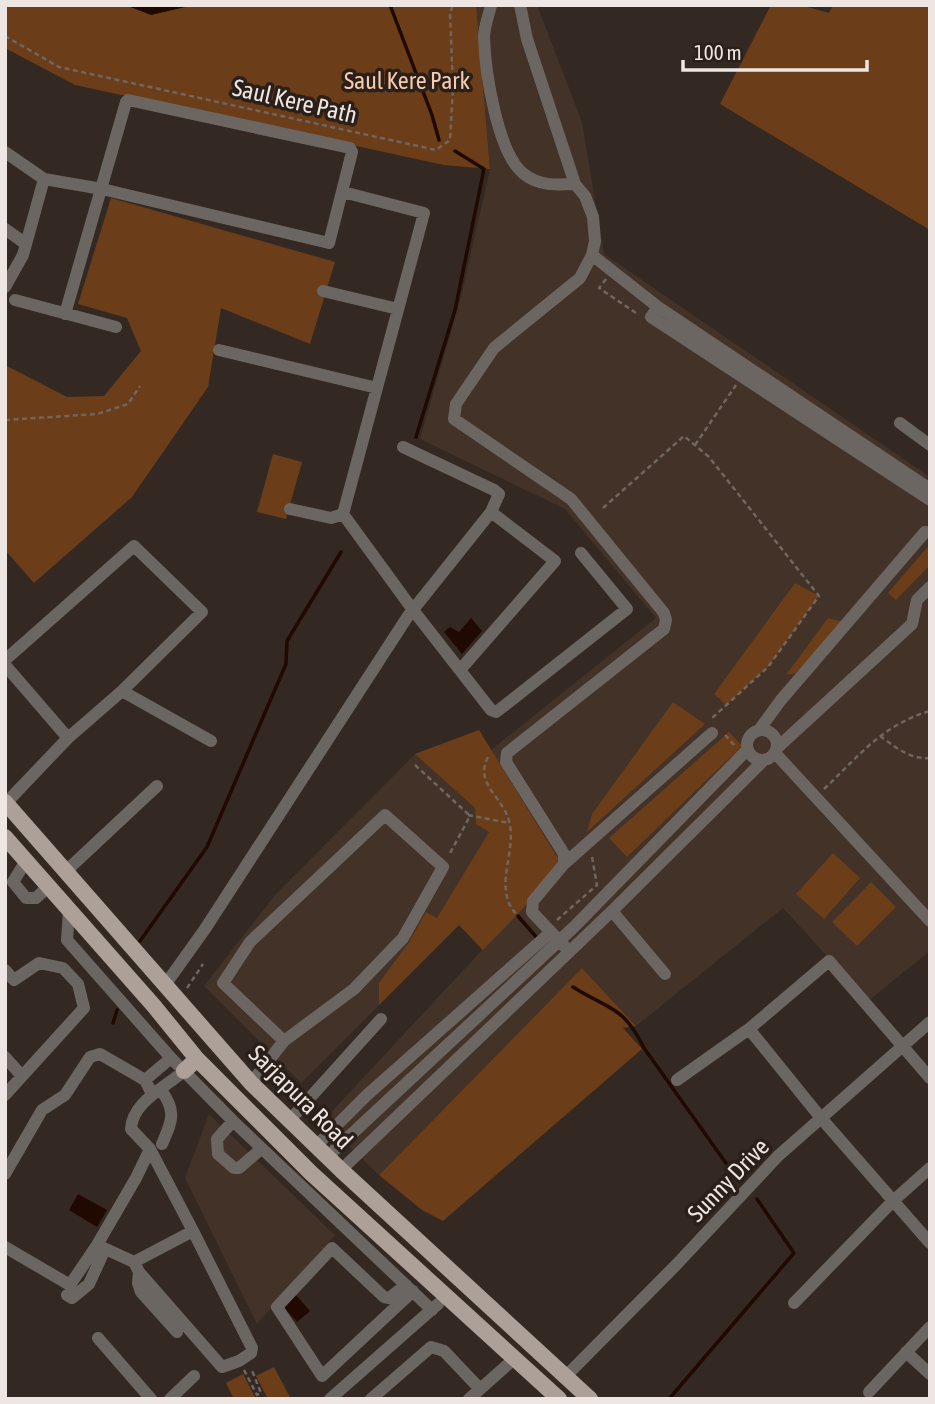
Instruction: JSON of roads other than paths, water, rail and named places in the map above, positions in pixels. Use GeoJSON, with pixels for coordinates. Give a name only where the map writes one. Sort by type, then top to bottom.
{"type":"FeatureCollection","features":[{"type":"Feature","properties":{"kind":"main road","name":"Sarjapura Road"},"geometry":{"type":"LineString","coordinates":[[6,802],[251,1083],[341,1170],[590,1399]]}},
{"type":"Feature","properties":{"kind":"main road","name":"Sarjapura Road"},"geometry":{"type":"LineString","coordinates":[[5,837],[154,1006],[197,1059],[311,1173],[559,1399]]}},
{"type":"Feature","properties":{"kind":"main road"},"geometry":{"type":"LineString","coordinates":[[184,1071],[197,1059]]}},
{"type":"Feature","properties":{"kind":"main road"},"geometry":{"type":"LineString","coordinates":[[311,1173],[322,1152]]}},
{"type":"Feature","properties":{"kind":"main road"},"geometry":{"type":"LineString","coordinates":[[325,1185],[341,1170]]}},
{"type":"Feature","properties":{"kind":"street"},"geometry":{"type":"LineString","coordinates":[[491,5],[484,35],[496,121],[510,160],[524,175],[547,186],[575,184]]}},
{"type":"Feature","properties":{"kind":"street"},"geometry":{"type":"LineString","coordinates":[[520,5],[527,39],[575,184],[585,196],[593,217],[595,241],[592,255],[580,278],[494,348],[456,404],[454,419],[571,499],[664,613],[666,620],[664,629],[505,757],[560,845],[564,864]]}},
{"type":"Feature","properties":{"kind":"street"},"geometry":{"type":"LineString","coordinates":[[5,152],[44,179],[102,189],[329,243],[352,152],[350,148],[128,100],[102,189],[65,314]]}},
{"type":"Feature","properties":{"kind":"street"},"geometry":{"type":"LineString","coordinates":[[5,287],[23,254],[44,179]]}},
{"type":"Feature","properties":{"kind":"street"},"geometry":{"type":"LineString","coordinates":[[343,192],[424,213],[343,514],[410,613],[489,708],[496,712],[623,614],[627,607],[582,552]]}},
{"type":"Feature","properties":{"kind":"street"},"geometry":{"type":"LineString","coordinates":[[5,229],[26,244]]}},
{"type":"Feature","properties":{"kind":"street"},"geometry":{"type":"LineString","coordinates":[[592,255],[658,307],[930,489]]}},
{"type":"Feature","properties":{"kind":"street"},"geometry":{"type":"LineString","coordinates":[[323,290],[398,309]]}},
{"type":"Feature","properties":{"kind":"street"},"geometry":{"type":"LineString","coordinates":[[15,300],[116,327]]}},
{"type":"Feature","properties":{"kind":"street"},"geometry":{"type":"LineString","coordinates":[[658,307],[651,317],[930,500]]}},
{"type":"Feature","properties":{"kind":"street"},"geometry":{"type":"LineString","coordinates":[[219,350],[377,388]]}},
{"type":"Feature","properties":{"kind":"street"},"geometry":{"type":"LineString","coordinates":[[900,423],[930,445]]}},
{"type":"Feature","properties":{"kind":"street"},"geometry":{"type":"LineString","coordinates":[[166,985],[410,613],[491,512],[499,494],[404,447]]}},
{"type":"Feature","properties":{"kind":"street"},"geometry":{"type":"LineString","coordinates":[[290,509],[331,518],[343,514]]}},
{"type":"Feature","properties":{"kind":"street"},"geometry":{"type":"LineString","coordinates":[[460,670],[555,561],[491,512]]}},
{"type":"Feature","properties":{"kind":"street"},"geometry":{"type":"LineString","coordinates":[[322,1152],[457,1037],[745,752],[750,735],[760,730],[782,700],[928,528]]}},
{"type":"Feature","properties":{"kind":"street"},"geometry":{"type":"LineString","coordinates":[[5,660],[134,546],[202,612],[122,691],[68,738],[6,802]]}},
{"type":"Feature","properties":{"kind":"street"},"geometry":{"type":"LineString","coordinates":[[341,1170],[612,911],[764,760],[912,624],[917,600],[930,587]]}},
{"type":"Feature","properties":{"kind":"street"},"geometry":{"type":"LineString","coordinates":[[5,666],[68,738]]}},
{"type":"Feature","properties":{"kind":"street"},"geometry":{"type":"LineString","coordinates":[[122,691],[211,741]]}},
{"type":"Feature","properties":{"kind":"street"},"geometry":{"type":"LineString","coordinates":[[569,951],[559,936],[532,912],[533,901],[564,864],[712,729]]}},
{"type":"Feature","properties":{"kind":"street"},"geometry":{"type":"LineString","coordinates":[[760,730],[773,735],[776,750],[930,921]]}},
{"type":"Feature","properties":{"kind":"street"},"geometry":{"type":"LineString","coordinates":[[745,752],[753,758],[764,760]]}},
{"type":"Feature","properties":{"kind":"street"},"geometry":{"type":"LineString","coordinates":[[65,872],[157,786]]}},
{"type":"Feature","properties":{"kind":"street"},"geometry":{"type":"LineString","coordinates":[[251,1083],[284,1041],[354,989],[403,938],[443,867],[385,815],[250,942],[223,983],[284,1041]]}},
{"type":"Feature","properties":{"kind":"street"},"geometry":{"type":"LineString","coordinates":[[26,861],[13,882],[26,898],[36,898],[48,887]]}},
{"type":"Feature","properties":{"kind":"street"},"geometry":{"type":"LineString","coordinates":[[69,910],[67,940],[171,1058],[261,1149],[432,1310]]}},
{"type":"Feature","properties":{"kind":"street"},"geometry":{"type":"LineString","coordinates":[[612,911],[665,974]]}},
{"type":"Feature","properties":{"kind":"street"},"geometry":{"type":"LineString","coordinates":[[322,1152],[367,1095],[559,936]]}},
{"type":"Feature","properties":{"kind":"street"},"geometry":{"type":"LineString","coordinates":[[63,968],[78,953]]}},
{"type":"Feature","properties":{"kind":"street"},"geometry":{"type":"LineString","coordinates":[[677,1080],[749,1028],[829,961],[930,1077]]}},
{"type":"Feature","properties":{"kind":"street"},"geometry":{"type":"LineString","coordinates":[[5,990],[10,975],[39,963],[63,968],[78,984],[84,1008],[6,1090]]}},
{"type":"Feature","properties":{"kind":"street"},"geometry":{"type":"LineString","coordinates":[[78,984],[93,970]]}},
{"type":"Feature","properties":{"kind":"street"},"geometry":{"type":"LineString","coordinates":[[289,1121],[381,1019]]}},
{"type":"Feature","properties":{"kind":"street","name":"Sunny Drive"},"geometry":{"type":"LineString","coordinates":[[566,1376],[676,1265],[778,1156],[930,1022]]}},
{"type":"Feature","properties":{"kind":"street"},"geometry":{"type":"LineString","coordinates":[[749,1028],[821,1118],[930,1243]]}},
{"type":"Feature","properties":{"kind":"street"},"geometry":{"type":"LineString","coordinates":[[457,1037],[466,1050]]}},
{"type":"Feature","properties":{"kind":"street"},"geometry":{"type":"LineString","coordinates":[[5,1174],[42,1110],[65,1096],[90,1057],[100,1054],[145,1080],[172,1110],[172,1122],[136,1178],[101,1247],[89,1284],[72,1298],[66,1295]]}},
{"type":"Feature","properties":{"kind":"street"},"geometry":{"type":"LineString","coordinates":[[5,1057],[21,1075]]}},
{"type":"Feature","properties":{"kind":"street"},"geometry":{"type":"LineString","coordinates":[[145,1080],[171,1058]]}},
{"type":"Feature","properties":{"kind":"street"},"geometry":{"type":"LineString","coordinates":[[101,1247],[136,1267],[222,1367],[251,1353],[252,1348],[193,1231],[156,1146],[131,1129],[132,1123],[156,1092],[184,1071]]}},
{"type":"Feature","properties":{"kind":"street"},"geometry":{"type":"LineString","coordinates":[[233,1121],[218,1139],[218,1154],[234,1168],[239,1168],[261,1149]]}},
{"type":"Feature","properties":{"kind":"street"},"geometry":{"type":"LineString","coordinates":[[5,1157],[20,1133],[32,1126]]}},
{"type":"Feature","properties":{"kind":"street"},"geometry":{"type":"LineString","coordinates":[[794,1303],[893,1200],[930,1168]]}},
{"type":"Feature","properties":{"kind":"street"},"geometry":{"type":"LineString","coordinates":[[136,1267],[193,1231]]}},
{"type":"Feature","properties":{"kind":"street"},"geometry":{"type":"LineString","coordinates":[[5,1247],[70,1285],[101,1247]]}},
{"type":"Feature","properties":{"kind":"street"},"geometry":{"type":"LineString","coordinates":[[332,1248],[384,1297],[389,1298],[410,1288],[322,1376],[277,1307],[332,1248]]}},
{"type":"Feature","properties":{"kind":"street"},"geometry":{"type":"LineString","coordinates":[[136,1267],[141,1292],[177,1332]]}},
{"type":"Feature","properties":{"kind":"street"},"geometry":{"type":"LineString","coordinates":[[330,1399],[448,1296]]}},
{"type":"Feature","properties":{"kind":"street"},"geometry":{"type":"LineString","coordinates":[[869,1392],[930,1327]]}},
{"type":"Feature","properties":{"kind":"street"},"geometry":{"type":"LineString","coordinates":[[98,1338],[143,1395]]}},
{"type":"Feature","properties":{"kind":"street"},"geometry":{"type":"LineString","coordinates":[[371,1399],[431,1347],[444,1351],[477,1386]]}},
{"type":"Feature","properties":{"kind":"street"},"geometry":{"type":"LineString","coordinates":[[906,1352],[930,1374]]}},
{"type":"Feature","properties":{"kind":"street"},"geometry":{"type":"LineString","coordinates":[[469,1399],[477,1386],[511,1355]]}},
{"type":"Feature","properties":{"kind":"street"},"geometry":{"type":"LineString","coordinates":[[170,1399],[194,1376]]}},
{"type":"Feature","properties":{"kind":"waterway"},"geometry":{"type":"LineString","coordinates":[[390,5],[439,140]]}},
{"type":"Feature","properties":{"kind":"waterway"},"geometry":{"type":"LineString","coordinates":[[416,437],[455,310],[484,169],[455,151]]}},
{"type":"Feature","properties":{"kind":"waterway"},"geometry":{"type":"LineString","coordinates":[[140,941],[207,847],[286,664],[287,641],[341,552]]}},
{"type":"Feature","properties":{"kind":"waterway"},"geometry":{"type":"LineString","coordinates":[[518,916],[537,938]]}},
{"type":"Feature","properties":{"kind":"waterway"},"geometry":{"type":"LineString","coordinates":[[573,987],[614,1010],[629,1024],[738,1180]]}},
{"type":"Feature","properties":{"kind":"waterway"},"geometry":{"type":"LineString","coordinates":[[113,1023],[117,1010]]}},
{"type":"Feature","properties":{"kind":"waterway"},"geometry":{"type":"LineString","coordinates":[[669,1399],[794,1253],[757,1199]]}},
{"type":"Feature","properties":{"kind":"park label","name":"Saul Kere Park"},"geometry":{"type":"Point","coordinates":[407,80]}}]}
